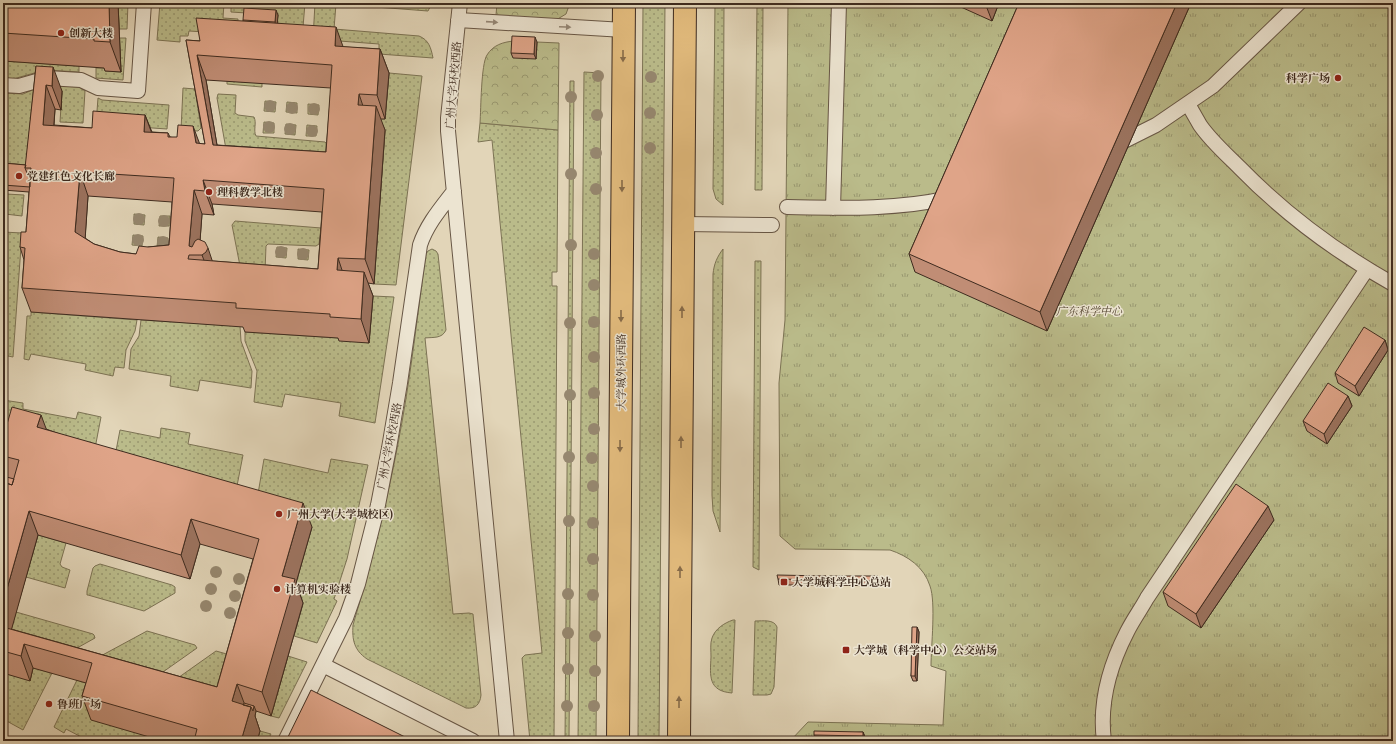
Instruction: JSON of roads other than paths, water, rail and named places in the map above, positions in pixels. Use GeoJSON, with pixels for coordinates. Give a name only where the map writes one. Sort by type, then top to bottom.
{"type":"FeatureCollection","features":[{"type":"Feature","properties":{"kind":"main road","name":"大学城外环西路"},"geometry":{"type":"LineString","coordinates":[[618,741],[624,3]]}},
{"type":"Feature","properties":{"kind":"main road"},"geometry":{"type":"LineString","coordinates":[[679,741],[685,3]]}},
{"type":"Feature","properties":{"kind":"lane"},"geometry":{"type":"LineString","coordinates":[[3,85],[19,86],[46,78],[53,78],[81,80],[98,88],[138,91],[144,3]]}},
{"type":"Feature","properties":{"kind":"lane","name":"广州大学环校西路"},"geometry":{"type":"LineString","coordinates":[[460,3],[448,124],[507,741]]}},
{"type":"Feature","properties":{"kind":"lane"},"geometry":{"type":"LineString","coordinates":[[833,208],[839,3]]}},
{"type":"Feature","properties":{"kind":"lane"},"geometry":{"type":"LineString","coordinates":[[1107,149],[1156,124],[1213,86],[1299,3]]}},
{"type":"Feature","properties":{"kind":"lane"},"geometry":{"type":"LineString","coordinates":[[458,20],[624,30]]}},
{"type":"Feature","properties":{"kind":"lane"},"geometry":{"type":"LineString","coordinates":[[1188,104],[1210,137],[1255,184],[1326,242],[1393,284]]}},
{"type":"Feature","properties":{"kind":"lane","name":"广州大学环校西路"},"geometry":{"type":"LineString","coordinates":[[285,741],[350,609],[358,584],[378,505],[396,408],[420,245],[426,228],[454,191]]}},
{"type":"Feature","properties":{"kind":"lane"},"geometry":{"type":"LineString","coordinates":[[787,207],[879,207],[929,203],[960,196]]}},
{"type":"Feature","properties":{"kind":"lane"},"geometry":{"type":"LineString","coordinates":[[683,224],[772,226]]}},
{"type":"Feature","properties":{"kind":"lane"},"geometry":{"type":"LineString","coordinates":[[1104,741],[1103,714],[1107,685],[1115,659],[1127,631],[1367,269]]}},
{"type":"Feature","properties":{"kind":"lane"},"geometry":{"type":"LineString","coordinates":[[323,665],[473,741]]}},
{"type":"Feature","properties":{"kind":"place","name":"创新大楼"},"geometry":{"type":"Point","coordinates":[61,33]}},
{"type":"Feature","properties":{"kind":"place","name":"科学广场"},"geometry":{"type":"Point","coordinates":[1338,78]}},
{"type":"Feature","properties":{"kind":"place","name":"党建红色文化长廊"},"geometry":{"type":"Point","coordinates":[19,176]}},
{"type":"Feature","properties":{"kind":"place","name":"理科教学北楼"},"geometry":{"type":"Point","coordinates":[209,192]}},
{"type":"Feature","properties":{"kind":"place","name":"广州大学(大学城校区)"},"geometry":{"type":"Point","coordinates":[279,514]}},
{"type":"Feature","properties":{"kind":"place","name":"大学城科学中心总站"},"geometry":{"type":"Point","coordinates":[784,582]}},
{"type":"Feature","properties":{"kind":"place","name":"计算机实验楼"},"geometry":{"type":"Point","coordinates":[277,589]}},
{"type":"Feature","properties":{"kind":"place","name":"大学城（科学中心）公交站场"},"geometry":{"type":"Point","coordinates":[846,650]}},
{"type":"Feature","properties":{"kind":"place","name":"鲁班广场"},"geometry":{"type":"Point","coordinates":[49,704]}},
{"type":"Feature","properties":{"kind":"park label","name":"广东科学中心"},"geometry":{"type":"Point","coordinates":[1089,311]}}]}
